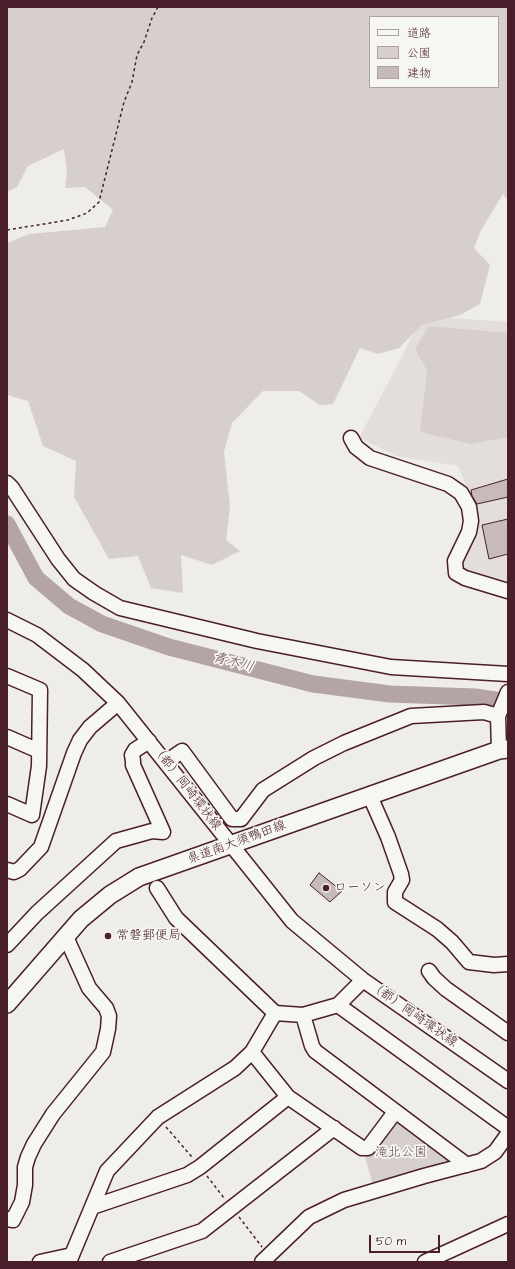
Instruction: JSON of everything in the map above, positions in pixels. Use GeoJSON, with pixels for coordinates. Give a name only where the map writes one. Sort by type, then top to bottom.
{"type":"FeatureCollection","features":[{"type":"Feature","properties":{"kind":"main road","name":"県道南大須鴨田線"},"geometry":{"type":"LineString","coordinates":[[7,1004],[81,920],[110,895],[139,878],[504,750]]}},
{"type":"Feature","properties":{"kind":"street"},"geometry":{"type":"LineString","coordinates":[[351,438],[356,447],[370,458],[448,484],[461,493],[469,507],[470,521],[469,532],[455,561],[456,573],[464,578],[508,591]]}},
{"type":"Feature","properties":{"kind":"street"},"geometry":{"type":"LineString","coordinates":[[7,483],[12,488],[58,559],[74,579],[120,608],[257,641],[391,668],[508,674]]}},
{"type":"Feature","properties":{"kind":"street","name":"（都）岡崎環状線"},"geometry":{"type":"LineString","coordinates":[[7,620],[36,635],[83,670],[118,703],[292,921],[363,980],[508,1081]]}},
{"type":"Feature","properties":{"kind":"street"},"geometry":{"type":"LineString","coordinates":[[7,676],[40,690],[39,766],[32,815],[7,804]]}},
{"type":"Feature","properties":{"kind":"street"},"geometry":{"type":"LineString","coordinates":[[504,750],[499,713],[508,692]]}},
{"type":"Feature","properties":{"kind":"street"},"geometry":{"type":"LineString","coordinates":[[7,870],[14,872],[20,869],[41,847],[80,740],[90,727],[118,703]]}},
{"type":"Feature","properties":{"kind":"street"},"geometry":{"type":"LineString","coordinates":[[166,762],[182,751],[232,819],[241,819],[263,790],[314,758],[344,743],[411,716],[484,712],[499,713]]}},
{"type":"Feature","properties":{"kind":"street"},"geometry":{"type":"LineString","coordinates":[[7,737],[39,751]]}},
{"type":"Feature","properties":{"kind":"street"},"geometry":{"type":"LineString","coordinates":[[7,945],[37,913],[116,841],[152,831],[163,832],[133,761],[132,755],[135,750],[149,741]]}},
{"type":"Feature","properties":{"kind":"street"},"geometry":{"type":"LineString","coordinates":[[370,796],[388,836],[401,874],[402,880],[395,892],[394,902],[437,929],[452,942],[469,962],[494,965],[508,964]]}},
{"type":"Feature","properties":{"kind":"street"},"geometry":{"type":"LineString","coordinates":[[157,888],[176,918],[275,1013],[303,1015],[338,1005],[363,980]]}},
{"type":"Feature","properties":{"kind":"street"},"geometry":{"type":"LineString","coordinates":[[7,1219],[13,1220],[22,1202],[25,1185],[25,1167],[34,1144],[53,1114],[103,1052],[108,1029],[109,1016],[106,1008],[89,988],[66,937]]}},
{"type":"Feature","properties":{"kind":"street"},"geometry":{"type":"LineString","coordinates":[[429,971],[446,989],[508,1033]]}},
{"type":"Feature","properties":{"kind":"street"},"geometry":{"type":"LineString","coordinates":[[338,1005],[508,1128]]}},
{"type":"Feature","properties":{"kind":"street"},"geometry":{"type":"LineString","coordinates":[[40,1262],[71,1258],[107,1171],[158,1118],[235,1068],[252,1052],[275,1013]]}},
{"type":"Feature","properties":{"kind":"street"},"geometry":{"type":"LineString","coordinates":[[303,1015],[312,1046],[315,1051],[467,1165]]}},
{"type":"Feature","properties":{"kind":"street"},"geometry":{"type":"LineString","coordinates":[[252,1052],[288,1097],[362,1148],[368,1148],[395,1112]]}},
{"type":"Feature","properties":{"kind":"street"},"geometry":{"type":"LineString","coordinates":[[92,1207],[187,1175],[200,1167],[288,1097]]}},
{"type":"Feature","properties":{"kind":"street"},"geometry":{"type":"LineString","coordinates":[[110,1262],[202,1231],[334,1128]]}},
{"type":"Feature","properties":{"kind":"street"},"geometry":{"type":"LineString","coordinates":[[265,1259],[310,1217],[344,1200],[481,1161],[495,1152],[508,1134]]}},
{"type":"Feature","properties":{"kind":"street"},"geometry":{"type":"LineString","coordinates":[[426,1262],[508,1224]]}},
{"type":"Feature","properties":{"kind":"path"},"geometry":{"type":"LineString","coordinates":[[7,230],[68,220],[87,213],[99,202],[124,102],[132,82],[137,55],[144,42],[152,18],[158,7]]}},
{"type":"Feature","properties":{"kind":"path"},"geometry":{"type":"LineString","coordinates":[[158,1118],[200,1167],[232,1208],[265,1259]]}},
{"type":"Feature","properties":{"kind":"shaded area"},"geometry":{"type":"Polygon","coordinates":[[[423,316],[508,322],[508,581],[465,569],[452,548],[474,505],[458,466],[396,456],[359,438],[423,316]]]}},
{"type":"Feature","properties":{"kind":"green space"},"geometry":{"type":"Polygon","coordinates":[[[7,7],[508,7],[508,200],[503,194],[480,232],[474,248],[490,265],[480,304],[460,315],[422,325],[399,348],[378,354],[360,348],[333,404],[320,405],[299,391],[263,391],[232,423],[224,452],[230,506],[226,540],[240,551],[212,565],[181,555],[183,593],[151,588],[138,556],[109,559],[74,497],[76,461],[43,446],[28,401],[7,395],[7,243],[29,234],[105,227],[113,210],[85,187],[65,188],[67,173],[64,149],[28,166],[17,187],[7,192],[7,7]]]}},
{"type":"Feature","properties":{"kind":"green space"},"geometry":{"type":"Polygon","coordinates":[[[429,326],[508,333],[508,437],[471,444],[420,432],[427,370],[415,349],[429,326]]]}},
{"type":"Feature","properties":{"kind":"green space","name":"滝北公園"},"geometry":{"type":"Polygon","coordinates":[[[397,1117],[452,1159],[454,1167],[373,1186],[365,1157],[397,1117]]]}},
{"type":"Feature","properties":{"kind":"building"},"geometry":{"type":"Polygon","coordinates":[[[508,479],[508,497],[477,504],[472,496],[471,490],[508,479]]]}},
{"type":"Feature","properties":{"kind":"building"},"geometry":{"type":"Polygon","coordinates":[[[508,519],[508,554],[489,559],[482,525],[508,519]]]}},
{"type":"Feature","properties":{"kind":"building","name":"ローソン"},"geometry":{"type":"Polygon","coordinates":[[[319,873],[342,891],[330,902],[310,885],[319,873]]]}},
{"type":"Feature","properties":{"kind":"waterway","name":"青木川"},"geometry":{"type":"LineString","coordinates":[[7,524],[36,578],[69,606],[102,624],[169,647],[313,684],[390,694],[475,697],[508,702]]}},
{"type":"Feature","properties":{"kind":"place","name":"ローソン"},"geometry":{"type":"Point","coordinates":[326,888]}},
{"type":"Feature","properties":{"kind":"place","name":"常磐郵便局"},"geometry":{"type":"Point","coordinates":[108,936]}}]}
